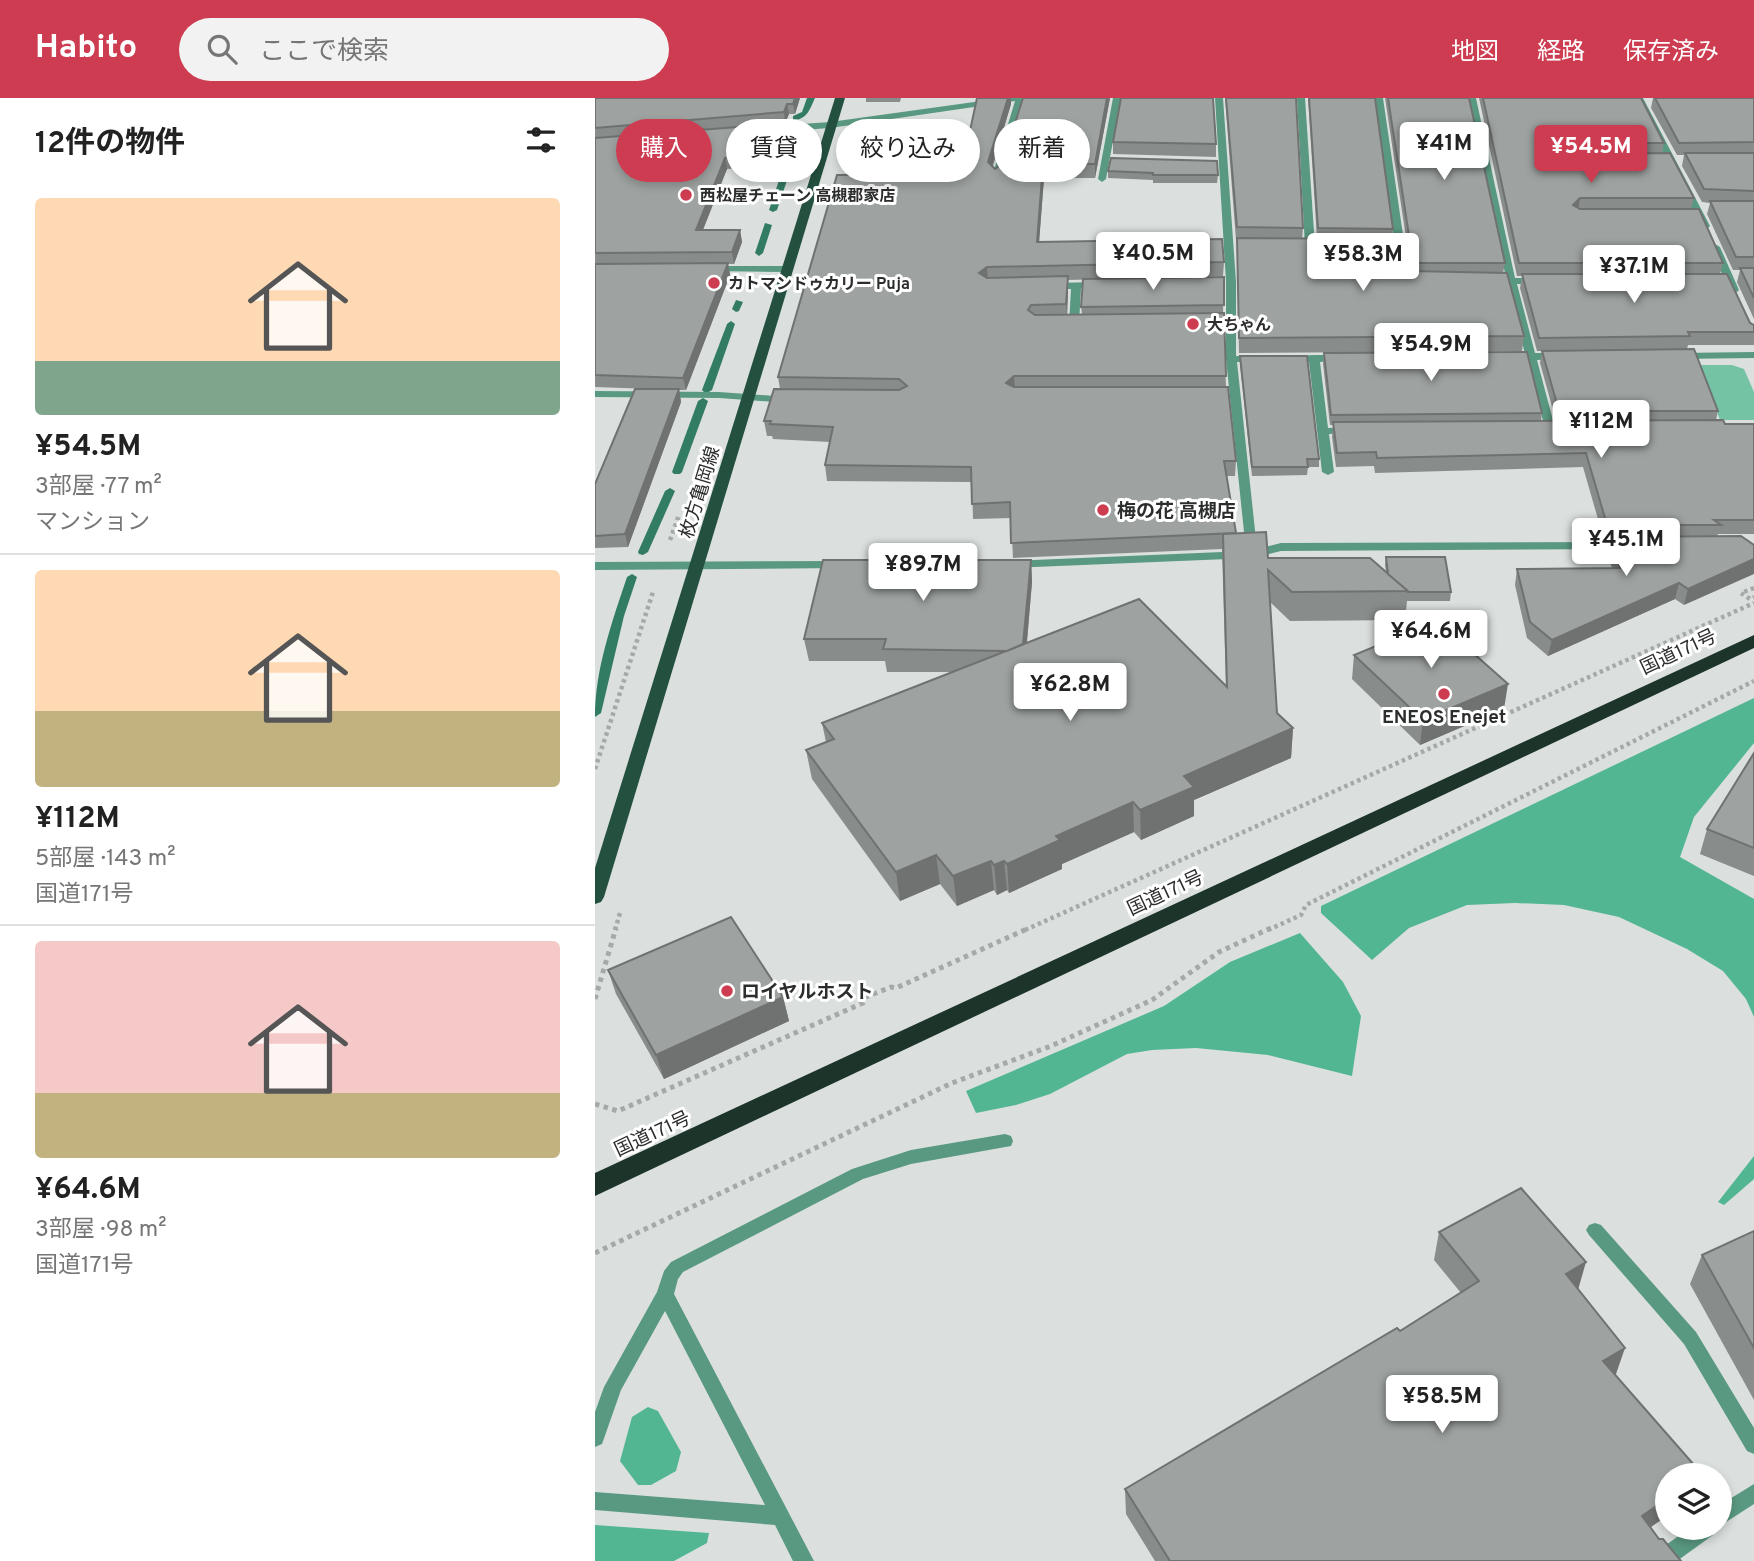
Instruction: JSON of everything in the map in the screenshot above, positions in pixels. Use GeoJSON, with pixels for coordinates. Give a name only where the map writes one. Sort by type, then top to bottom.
{"type":"FeatureCollection","features":[{"type":"Feature","properties":{"kind":"highway","name":"国道171号"},"geometry":{"type":"LineString","coordinates":[[595,1185],[1754,641]]}},
{"type":"Feature","properties":{"kind":"main road","name":"枚方亀岡線"},"geometry":{"type":"LineString","coordinates":[[595,897],[785,269],[840,98]]}},
{"type":"Feature","properties":{"kind":"street"},"geometry":{"type":"LineString","coordinates":[[822,126],[1020,98],[1014,119]]}},
{"type":"Feature","properties":{"kind":"street"},"geometry":{"type":"LineString","coordinates":[[1102,179],[1117,98]]}},
{"type":"Feature","properties":{"kind":"street"},"geometry":{"type":"LineString","coordinates":[[1219,98],[1231,282],[1231,359],[1252,554]]}},
{"type":"Feature","properties":{"kind":"street"},"geometry":{"type":"LineString","coordinates":[[1301,98],[1310,247]]}},
{"type":"Feature","properties":{"kind":"street"},"geometry":{"type":"LineString","coordinates":[[1379,98],[1404,278],[1412,282],[1425,281]]}},
{"type":"Feature","properties":{"kind":"street"},"geometry":{"type":"LineString","coordinates":[[1472,98],[1511,281],[1550,428]]}},
{"type":"Feature","properties":{"kind":"street"},"geometry":{"type":"LineString","coordinates":[[1640,100],[1653,102]]}},
{"type":"Feature","properties":{"kind":"street"},"geometry":{"type":"LineString","coordinates":[[1640,100],[1700,213],[1740,303]]}},
{"type":"Feature","properties":{"kind":"street"},"geometry":{"type":"LineString","coordinates":[[1106,160],[1119,160]]}},
{"type":"Feature","properties":{"kind":"street"},"geometry":{"type":"LineString","coordinates":[[1660,161],[1687,161]]}},
{"type":"Feature","properties":{"kind":"street"},"geometry":{"type":"LineString","coordinates":[[1211,163],[1224,163]]}},
{"type":"Feature","properties":{"kind":"street"},"geometry":{"type":"LineString","coordinates":[[1688,217],[1709,208]]}},
{"type":"Feature","properties":{"kind":"street"},"geometry":{"type":"LineString","coordinates":[[1229,246],[1242,246]]}},
{"type":"Feature","properties":{"kind":"street"},"geometry":{"type":"LineString","coordinates":[[1296,247],[1322,247]]}},
{"type":"Feature","properties":{"kind":"street"},"geometry":{"type":"LineString","coordinates":[[1386,248],[1399,248]]}},
{"type":"Feature","properties":{"kind":"street"},"geometry":{"type":"LineString","coordinates":[[699,270],[785,269]]}},
{"type":"Feature","properties":{"kind":"street"},"geometry":{"type":"LineString","coordinates":[[1717,282],[1741,276]]}},
{"type":"Feature","properties":{"kind":"street"},"geometry":{"type":"LineString","coordinates":[[1486,281],[1552,281]]}},
{"type":"Feature","properties":{"kind":"street"},"geometry":{"type":"LineString","coordinates":[[1218,283],[1231,282]]}},
{"type":"Feature","properties":{"kind":"street"},"geometry":{"type":"LineString","coordinates":[[1075,324],[1076,285]]}},
{"type":"Feature","properties":{"kind":"street"},"geometry":{"type":"LineString","coordinates":[[1038,286],[1115,285]]}},
{"type":"Feature","properties":{"kind":"street"},"geometry":{"type":"LineString","coordinates":[[1218,322],[1231,322]]}},
{"type":"Feature","properties":{"kind":"street"},"geometry":{"type":"LineString","coordinates":[[1062,324],[1088,324]]}},
{"type":"Feature","properties":{"kind":"street"},"geometry":{"type":"LineString","coordinates":[[1670,356],[1754,355]]}},
{"type":"Feature","properties":{"kind":"street"},"geometry":{"type":"LineString","coordinates":[[1504,357],[1573,356]]}},
{"type":"Feature","properties":{"kind":"street"},"geometry":{"type":"LineString","coordinates":[[1314,358],[1328,472]]}},
{"type":"Feature","properties":{"kind":"street"},"geometry":{"type":"LineString","coordinates":[[1231,359],[1355,358]]}},
{"type":"Feature","properties":{"kind":"street"},"geometry":{"type":"LineString","coordinates":[[595,394],[796,400]]}},
{"type":"Feature","properties":{"kind":"street"},"geometry":{"type":"LineString","coordinates":[[1222,397],[1236,397]]}},
{"type":"Feature","properties":{"kind":"street"},"geometry":{"type":"LineString","coordinates":[[1537,428],[1564,428]]}},
{"type":"Feature","properties":{"kind":"street"},"geometry":{"type":"LineString","coordinates":[[1323,430],[1363,430]]}},
{"type":"Feature","properties":{"kind":"street"},"geometry":{"type":"LineString","coordinates":[[997,565],[1252,554],[1281,547],[1643,546]]}},
{"type":"Feature","properties":{"kind":"street"},"geometry":{"type":"LineString","coordinates":[[595,566],[859,565]]}},
{"type":"Feature","properties":{"kind":"street"},"geometry":{"type":"LineString","coordinates":[[595,1438],[613,1387],[665,1294],[670,1276],[677,1267],[858,1174],[911,1157],[1005,1141]]}},
{"type":"Feature","properties":{"kind":"street"},"geometry":{"type":"LineString","coordinates":[[1595,1230],[1690,1338],[1754,1445]]}},
{"type":"Feature","properties":{"kind":"street"},"geometry":{"type":"LineString","coordinates":[[665,1294],[804,1561]]}},
{"type":"Feature","properties":{"kind":"street"},"geometry":{"type":"LineString","coordinates":[[1732,1509],[1754,1493]]}},
{"type":"Feature","properties":{"kind":"street"},"geometry":{"type":"LineString","coordinates":[[595,1501],[781,1516]]}},
{"type":"Feature","properties":{"kind":"street"},"geometry":{"type":"LineString","coordinates":[[1660,1561],[1689,1540]]}},
{"type":"Feature","properties":{"kind":"path"},"geometry":{"type":"LineString","coordinates":[[1754,588],[1741,593],[1750,599],[1754,597]]}},
{"type":"Feature","properties":{"kind":"path"},"geometry":{"type":"LineString","coordinates":[[595,1104],[618,1111],[863,1003],[866,997],[891,987],[896,988],[1754,603]]}},
{"type":"Feature","properties":{"kind":"path"},"geometry":{"type":"LineString","coordinates":[[595,1253],[952,1083],[1051,1046],[1152,1000],[1219,952],[1301,915],[1306,905],[1754,681]]}},
{"type":"Feature","properties":{"kind":"green space"},"geometry":{"type":"Polygon","coordinates":[[[1699,365],[1732,365],[1744,369],[1754,392],[1754,420],[1720,420],[1699,365]]]}},
{"type":"Feature","properties":{"kind":"green space"},"geometry":{"type":"Polygon","coordinates":[[[1754,698],[1754,743],[1694,817],[1680,857],[1754,899],[1754,1017],[1746,999],[1723,971],[1687,949],[1619,917],[1564,905],[1467,905],[1409,928],[1372,960],[1321,913],[1321,906],[1754,698]]]}},
{"type":"Feature","properties":{"kind":"green space"},"geometry":{"type":"Polygon","coordinates":[[[1300,933],[1343,982],[1361,1016],[1352,1076],[1268,1055],[1196,1048],[1152,1050],[1127,1054],[1050,1094],[1016,1105],[976,1113],[966,1091],[1164,1006],[1230,962],[1300,933]]]}},
{"type":"Feature","properties":{"kind":"green space"},"geometry":{"type":"Polygon","coordinates":[[[1754,1156],[1754,1179],[1724,1205],[1718,1202],[1754,1156]]]}},
{"type":"Feature","properties":{"kind":"green space"},"geometry":{"type":"Polygon","coordinates":[[[648,1407],[658,1411],[681,1452],[676,1471],[651,1485],[638,1485],[620,1461],[632,1417],[648,1407]]]}},
{"type":"Feature","properties":{"kind":"green space"},"geometry":{"type":"Polygon","coordinates":[[[595,1525],[709,1533],[707,1543],[674,1561],[595,1561],[595,1525]]]}},
{"type":"Feature","properties":{"kind":"building"},"geometry":{"type":"Polygon","coordinates":[[[595,98],[795,98],[793,104],[787,104],[784,112],[701,119],[616,119],[616,126],[595,128],[595,98]]]}},
{"type":"Feature","properties":{"kind":"building"},"geometry":{"type":"Polygon","coordinates":[[[977,98],[1008,98],[1001,119],[994,119],[994,143],[988,162],[994,168],[994,182],[1042,182],[1037,242],[1222,239],[1224,262],[987,267],[979,273],[987,278],[1068,276],[1066,304],[1031,305],[1028,310],[1035,315],[1224,313],[1226,376],[1014,376],[1006,383],[1014,387],[1228,387],[1236,461],[1224,461],[1236,533],[1011,543],[1010,502],[972,504],[971,467],[825,465],[833,427],[770,424],[771,421],[764,421],[774,389],[899,390],[907,386],[899,379],[778,377],[836,178],[836,182],[980,182],[980,119],[973,119],[977,98]]]}},
{"type":"Feature","properties":{"kind":"building"},"geometry":{"type":"Polygon","coordinates":[[[1023,98],[1107,98],[1095,164],[1090,164],[1090,119],[1016,119],[1023,98]]]}},
{"type":"Feature","properties":{"kind":"building"},"geometry":{"type":"Polygon","coordinates":[[[1121,98],[1213,98],[1216,144],[1113,142],[1121,98]]]}},
{"type":"Feature","properties":{"kind":"building"},"geometry":{"type":"Polygon","coordinates":[[[1226,98],[1296,98],[1303,228],[1237,227],[1226,98]]]}},
{"type":"Feature","properties":{"kind":"building"},"geometry":{"type":"Polygon","coordinates":[[[1309,98],[1375,98],[1393,229],[1318,228],[1309,98]]]}},
{"type":"Feature","properties":{"kind":"building"},"geometry":{"type":"Polygon","coordinates":[[[1388,98],[1469,98],[1505,263],[1413,262],[1388,98]]]}},
{"type":"Feature","properties":{"kind":"building"},"geometry":{"type":"Polygon","coordinates":[[[1483,98],[1641,98],[1664,143],[1543,143],[1536,148],[1543,154],[1670,153],[1694,198],[1580,198],[1573,205],[1580,209],[1699,209],[1723,263],[1519,263],[1483,98]]]}},
{"type":"Feature","properties":{"kind":"building"},"geometry":{"type":"Polygon","coordinates":[[[1655,98],[1754,98],[1754,142],[1679,143],[1655,98]]]}},
{"type":"Feature","properties":{"kind":"building"},"geometry":{"type":"Polygon","coordinates":[[[726,128],[726,158],[696,230],[740,230],[732,252],[595,253],[595,138],[616,136],[616,182],[712,182],[712,129],[726,128]]]}},
{"type":"Feature","properties":{"kind":"building"},"geometry":{"type":"Polygon","coordinates":[[[1685,153],[1754,153],[1754,191],[1704,189],[1685,153]]]}},
{"type":"Feature","properties":{"kind":"building"},"geometry":{"type":"Polygon","coordinates":[[[1111,158],[1217,161],[1218,175],[1153,175],[1108,171],[1111,158]]]}},
{"type":"Feature","properties":{"kind":"building"},"geometry":{"type":"Polygon","coordinates":[[[1710,201],[1754,201],[1754,257],[1736,257],[1710,201]]]}},
{"type":"Feature","properties":{"kind":"building"},"geometry":{"type":"Polygon","coordinates":[[[1237,238],[1394,239],[1398,264],[1409,271],[1507,273],[1524,336],[1239,338],[1237,238]]]}},
{"type":"Feature","properties":{"kind":"building"},"geometry":{"type":"Polygon","coordinates":[[[728,263],[683,378],[595,375],[595,264],[728,263]]]}},
{"type":"Feature","properties":{"kind":"building"},"geometry":{"type":"Polygon","coordinates":[[[1740,268],[1754,268],[1754,298],[1740,268]]]}},
{"type":"Feature","properties":{"kind":"building"},"geometry":{"type":"Polygon","coordinates":[[[1522,274],[1727,274],[1750,323],[1754,325],[1754,332],[1688,332],[1690,336],[1539,338],[1522,274]]]}},
{"type":"Feature","properties":{"kind":"building"},"geometry":{"type":"Polygon","coordinates":[[[1224,277],[1224,305],[1081,307],[1083,279],[1224,277]]]}},
{"type":"Feature","properties":{"kind":"building"},"geometry":{"type":"Polygon","coordinates":[[[1694,349],[1718,411],[1559,411],[1542,351],[1694,349]]]}},
{"type":"Feature","properties":{"kind":"building"},"geometry":{"type":"Polygon","coordinates":[[[1527,352],[1542,413],[1331,415],[1324,353],[1527,352]]]}},
{"type":"Feature","properties":{"kind":"building"},"geometry":{"type":"Polygon","coordinates":[[[1240,356],[1307,356],[1319,459],[1307,459],[1308,467],[1252,467],[1240,356]]]}},
{"type":"Feature","properties":{"kind":"building"},"geometry":{"type":"Polygon","coordinates":[[[635,389],[679,389],[625,534],[595,536],[595,484],[635,389]]]}},
{"type":"Feature","properties":{"kind":"building"},"geometry":{"type":"Polygon","coordinates":[[[1723,420],[1725,424],[1754,424],[1754,520],[1714,520],[1721,525],[1607,525],[1586,453],[1377,458],[1376,452],[1337,453],[1333,422],[1723,420]]]}},
{"type":"Feature","properties":{"kind":"building"},"geometry":{"type":"Polygon","coordinates":[[[1266,532],[1268,558],[1370,558],[1408,591],[1292,592],[1268,570],[1277,713],[1293,728],[1184,776],[1194,787],[1140,810],[1133,802],[1056,836],[1060,840],[1007,864],[1004,861],[994,865],[991,861],[953,876],[936,855],[896,872],[806,750],[834,739],[822,723],[1139,599],[1227,687],[1223,534],[1266,532]]]}},
{"type":"Feature","properties":{"kind":"building"},"geometry":{"type":"Polygon","coordinates":[[[1741,536],[1754,545],[1754,559],[1688,589],[1679,583],[1552,640],[1530,622],[1517,569],[1620,568],[1611,537],[1741,536]]]}},
{"type":"Feature","properties":{"kind":"building"},"geometry":{"type":"Polygon","coordinates":[[[1386,557],[1445,557],[1451,592],[1408,592],[1388,574],[1386,557]]]}},
{"type":"Feature","properties":{"kind":"building"},"geometry":{"type":"Polygon","coordinates":[[[823,560],[1031,560],[1023,644],[1007,651],[883,649],[886,639],[804,639],[823,560]]]}},
{"type":"Feature","properties":{"kind":"building"},"geometry":{"type":"Polygon","coordinates":[[[1437,621],[1508,684],[1423,720],[1354,655],[1437,621]]]}},
{"type":"Feature","properties":{"kind":"building"},"geometry":{"type":"Polygon","coordinates":[[[1754,753],[1754,848],[1707,829],[1754,753]]]}},
{"type":"Feature","properties":{"kind":"building"},"geometry":{"type":"Polygon","coordinates":[[[731,917],[783,997],[656,1055],[608,970],[731,917]]]}},
{"type":"Feature","properties":{"kind":"building"},"geometry":{"type":"Polygon","coordinates":[[[1521,1188],[1586,1262],[1566,1274],[1625,1348],[1603,1361],[1692,1463],[1655,1463],[1655,1507],[1642,1516],[1655,1534],[1655,1540],[1664,1540],[1681,1561],[1170,1561],[1125,1489],[1397,1328],[1400,1331],[1479,1281],[1439,1232],[1521,1188]]]}},
{"type":"Feature","properties":{"kind":"building"},"geometry":{"type":"Polygon","coordinates":[[[1754,1231],[1754,1348],[1702,1255],[1754,1231]]]}},
{"type":"Feature","properties":{"kind":"waterway"},"geometry":{"type":"LineString","coordinates":[[796,118],[805,113],[811,98]]}},
{"type":"Feature","properties":{"kind":"waterway"},"geometry":{"type":"LineString","coordinates":[[773,210],[782,182]]}},
{"type":"Feature","properties":{"kind":"waterway"},"geometry":{"type":"LineString","coordinates":[[759,253],[768,225]]}},
{"type":"Feature","properties":{"kind":"waterway"},"geometry":{"type":"LineString","coordinates":[[736,309],[739,302]]}},
{"type":"Feature","properties":{"kind":"waterway"},"geometry":{"type":"LineString","coordinates":[[707,390],[731,324]]}},
{"type":"Feature","properties":{"kind":"waterway"},"geometry":{"type":"LineString","coordinates":[[677,472],[703,401]]}},
{"type":"Feature","properties":{"kind":"waterway"},"geometry":{"type":"LineString","coordinates":[[643,552],[670,491]]}},
{"type":"Feature","properties":{"kind":"waterway"},"geometry":{"type":"LineString","coordinates":[[595,713],[619,616],[632,577]]}},
{"type":"Feature","properties":{"kind":"place","name":"西松屋チェーン 高槻郡家店"},"geometry":{"type":"Point","coordinates":[686,195]}},
{"type":"Feature","properties":{"kind":"place","name":"カトマンドゥカリー Puja"},"geometry":{"type":"Point","coordinates":[714,283]}},
{"type":"Feature","properties":{"kind":"place","name":"大ちゃん"},"geometry":{"type":"Point","coordinates":[1193,324]}},
{"type":"Feature","properties":{"kind":"place","name":"梅の花 高槻店"},"geometry":{"type":"Point","coordinates":[1103,510]}},
{"type":"Feature","properties":{"kind":"place","name":"ENEOS Enejet"},"geometry":{"type":"Point","coordinates":[1444,694]}},
{"type":"Feature","properties":{"kind":"place","name":"ロイヤルホスト"},"geometry":{"type":"Point","coordinates":[727,991]}}]}
